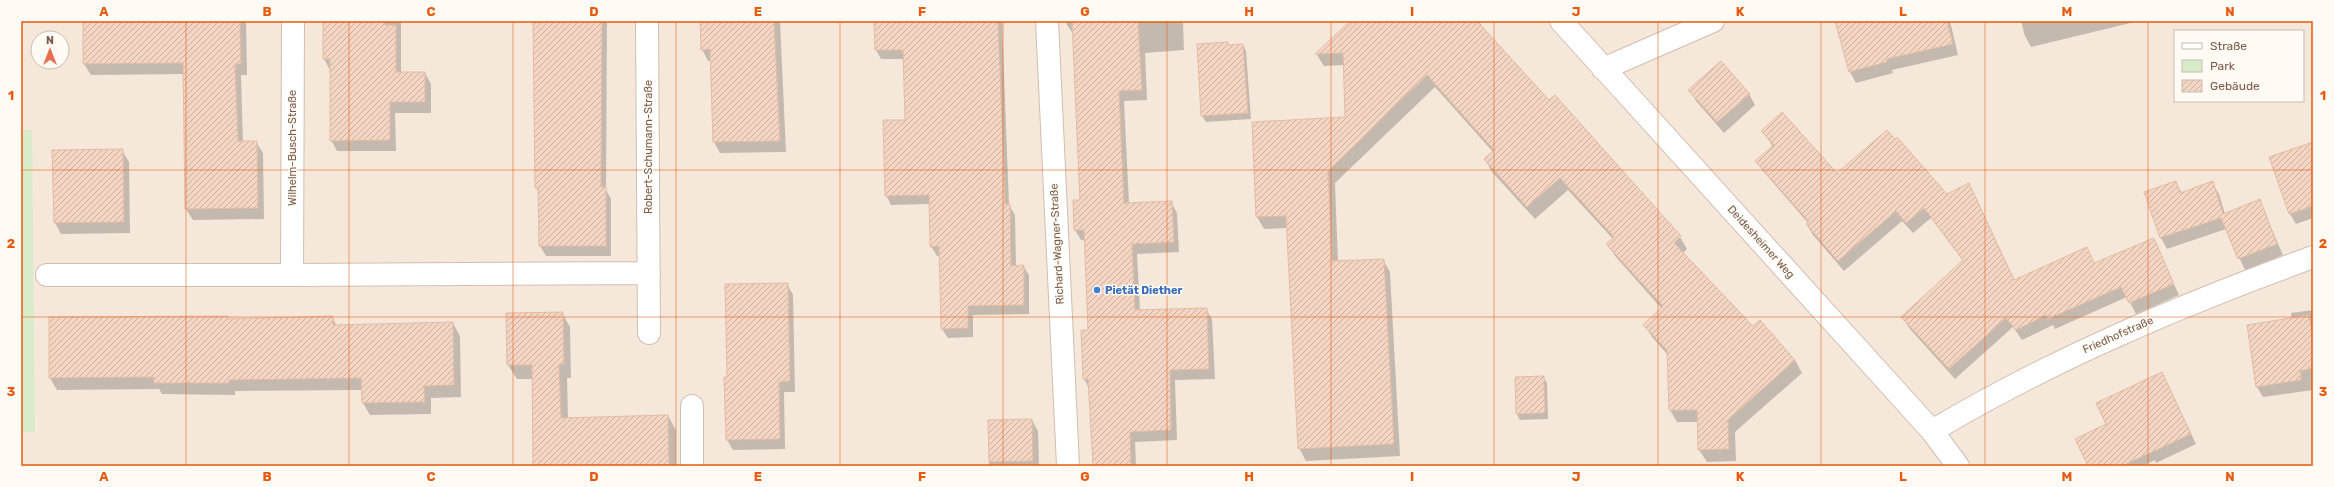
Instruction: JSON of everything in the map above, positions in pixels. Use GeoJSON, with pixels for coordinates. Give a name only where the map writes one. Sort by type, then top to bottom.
{"type":"FeatureCollection","features":[{"type":"Feature","properties":{"kind":"street","name":"Wilhelm-Busch-Straße"},"geometry":{"type":"LineString","coordinates":[[292,275],[293,21]]}},
{"type":"Feature","properties":{"kind":"street","name":"Robert-Schumann-Straße"},"geometry":{"type":"LineString","coordinates":[[647,21],[649,333]]}},
{"type":"Feature","properties":{"kind":"street","name":"Richard-Wagner-Straße"},"geometry":{"type":"LineString","coordinates":[[1047,21],[1068,466]]}},
{"type":"Feature","properties":{"kind":"street","name":"Deidesheimer Weg"},"geometry":{"type":"LineString","coordinates":[[1561,21],[1932,431],[1958,466]]}},
{"type":"Feature","properties":{"kind":"street"},"geometry":{"type":"LineString","coordinates":[[1603,69],[1713,21]]}},
{"type":"Feature","properties":{"kind":"street","name":"Friedhofstraße"},"geometry":{"type":"LineString","coordinates":[[1932,431],[1978,404],[2062,360],[2167,313],[2313,257]]}},
{"type":"Feature","properties":{"kind":"street"},"geometry":{"type":"LineString","coordinates":[[47,275],[292,275],[649,272]]}},
{"type":"Feature","properties":{"kind":"street"},"geometry":{"type":"LineString","coordinates":[[692,406],[692,466]]}},
{"type":"Feature","properties":{"kind":"shaded area"},"geometry":{"type":"Polygon","coordinates":[[[21,21],[2313,21],[2313,466],[21,466],[21,21]]]}},
{"type":"Feature","properties":{"kind":"green space"},"geometry":{"type":"Polygon","coordinates":[[[21,130],[32,130],[35,432],[21,432],[21,130]]]}},
{"type":"Feature","properties":{"kind":"building"},"geometry":{"type":"Polygon","coordinates":[[[83,21],[240,21],[241,64],[235,64],[238,141],[257,141],[258,208],[185,209],[183,63],[83,64],[83,21]]]}},
{"type":"Feature","properties":{"kind":"building"},"geometry":{"type":"Polygon","coordinates":[[[323,21],[385,21],[385,25],[396,25],[396,72],[425,72],[425,102],[390,102],[390,140],[330,141],[330,59],[323,59],[323,21]]]}},
{"type":"Feature","properties":{"kind":"building"},"geometry":{"type":"Polygon","coordinates":[[[533,21],[602,21],[601,187],[606,187],[606,246],[539,246],[538,188],[535,188],[533,21]]]}},
{"type":"Feature","properties":{"kind":"building"},"geometry":{"type":"Polygon","coordinates":[[[700,21],[774,21],[780,141],[713,142],[710,49],[701,50],[700,21]]]}},
{"type":"Feature","properties":{"kind":"building"},"geometry":{"type":"Polygon","coordinates":[[[874,21],[998,21],[1005,204],[1010,204],[1011,266],[1024,265],[1024,305],[968,306],[968,328],[941,329],[939,246],[930,247],[929,195],[885,196],[883,120],[905,120],[903,50],[875,50],[874,21]]]}},
{"type":"Feature","properties":{"kind":"building"},"geometry":{"type":"Polygon","coordinates":[[[1072,21],[1138,21],[1142,90],[1119,91],[1124,203],[1172,201],[1174,242],[1132,244],[1135,310],[1207,308],[1209,369],[1170,370],[1171,430],[1130,432],[1131,466],[1093,466],[1088,379],[1083,379],[1081,330],[1088,330],[1084,230],[1074,230],[1073,200],[1080,200],[1072,21]]]}},
{"type":"Feature","properties":{"kind":"building"},"geometry":{"type":"Polygon","coordinates":[[[1350,21],[1477,21],[1549,100],[1555,95],[1681,236],[1674,243],[1753,326],[1760,320],[1795,360],[1728,420],[1729,449],[1698,450],[1697,410],[1669,410],[1667,350],[1643,325],[1663,306],[1606,244],[1614,237],[1560,178],[1527,207],[1484,159],[1494,150],[1427,75],[1328,171],[1332,261],[1384,259],[1394,444],[1298,449],[1286,216],[1256,217],[1252,122],[1345,117],[1343,53],[1315,54],[1350,21]]]}},
{"type":"Feature","properties":{"kind":"building"},"geometry":{"type":"Polygon","coordinates":[[[1835,21],[1947,21],[1953,44],[1887,59],[1887,62],[1849,72],[1835,21]]]}},
{"type":"Feature","properties":{"kind":"building"},"geometry":{"type":"Polygon","coordinates":[[[1228,42],[1228,45],[1243,44],[1248,113],[1201,116],[1197,44],[1228,42]]]}},
{"type":"Feature","properties":{"kind":"building"},"geometry":{"type":"Polygon","coordinates":[[[1721,61],[1750,94],[1717,122],[1688,90],[1721,61]]]}},
{"type":"Feature","properties":{"kind":"building"},"geometry":{"type":"Polygon","coordinates":[[[1782,112],[1837,173],[1887,130],[1895,139],[1897,137],[1947,194],[1969,183],[2014,280],[2087,247],[2094,263],[2154,238],[2174,284],[2129,303],[2121,287],[2048,319],[2046,315],[2016,330],[2006,318],[1949,369],[1901,317],[1963,260],[1924,208],[1906,223],[1896,211],[1838,261],[1806,224],[1809,222],[1755,161],[1774,145],[1761,131],[1782,112]]]}},
{"type":"Feature","properties":{"kind":"building"},"geometry":{"type":"Polygon","coordinates":[[[2313,142],[2313,206],[2289,214],[2269,157],[2313,142]]]}},
{"type":"Feature","properties":{"kind":"building"},"geometry":{"type":"Polygon","coordinates":[[[123,149],[124,222],[54,223],[52,150],[123,149]]]}},
{"type":"Feature","properties":{"kind":"building"},"geometry":{"type":"Polygon","coordinates":[[[2176,181],[2180,193],[2213,181],[2223,214],[2260,199],[2277,244],[2238,259],[2221,218],[2160,238],[2144,192],[2176,181]]]}},
{"type":"Feature","properties":{"kind":"building"},"geometry":{"type":"Polygon","coordinates":[[[788,283],[790,381],[779,382],[780,439],[726,440],[724,377],[727,377],[725,284],[788,283]]]}},
{"type":"Feature","properties":{"kind":"building"},"geometry":{"type":"Polygon","coordinates":[[[563,312],[564,364],[559,364],[561,418],[668,415],[669,466],[533,466],[532,365],[507,365],[506,313],[563,312]]]}},
{"type":"Feature","properties":{"kind":"building"},"geometry":{"type":"Polygon","coordinates":[[[2309,315],[2313,339],[2313,368],[2300,371],[2301,380],[2256,387],[2247,325],[2309,315]]]}},
{"type":"Feature","properties":{"kind":"building"},"geometry":{"type":"Polygon","coordinates":[[[228,316],[228,319],[333,316],[333,325],[453,322],[454,385],[424,386],[425,402],[362,403],[361,378],[229,380],[229,383],[154,383],[154,377],[49,378],[49,317],[228,316]]]}},
{"type":"Feature","properties":{"kind":"building"},"geometry":{"type":"Polygon","coordinates":[[[2162,372],[2191,434],[2122,466],[2088,466],[2075,439],[2106,424],[2096,403],[2162,372]]]}},
{"type":"Feature","properties":{"kind":"building"},"geometry":{"type":"Polygon","coordinates":[[[1544,376],[1545,413],[1516,414],[1515,377],[1544,376]]]}},
{"type":"Feature","properties":{"kind":"building"},"geometry":{"type":"Polygon","coordinates":[[[1032,419],[1033,461],[989,462],[988,420],[1032,419]]]}},
{"type":"Feature","properties":{"kind":"place","name":"Pietät Diether"},"geometry":{"type":"Point","coordinates":[1097,290]}}]}
